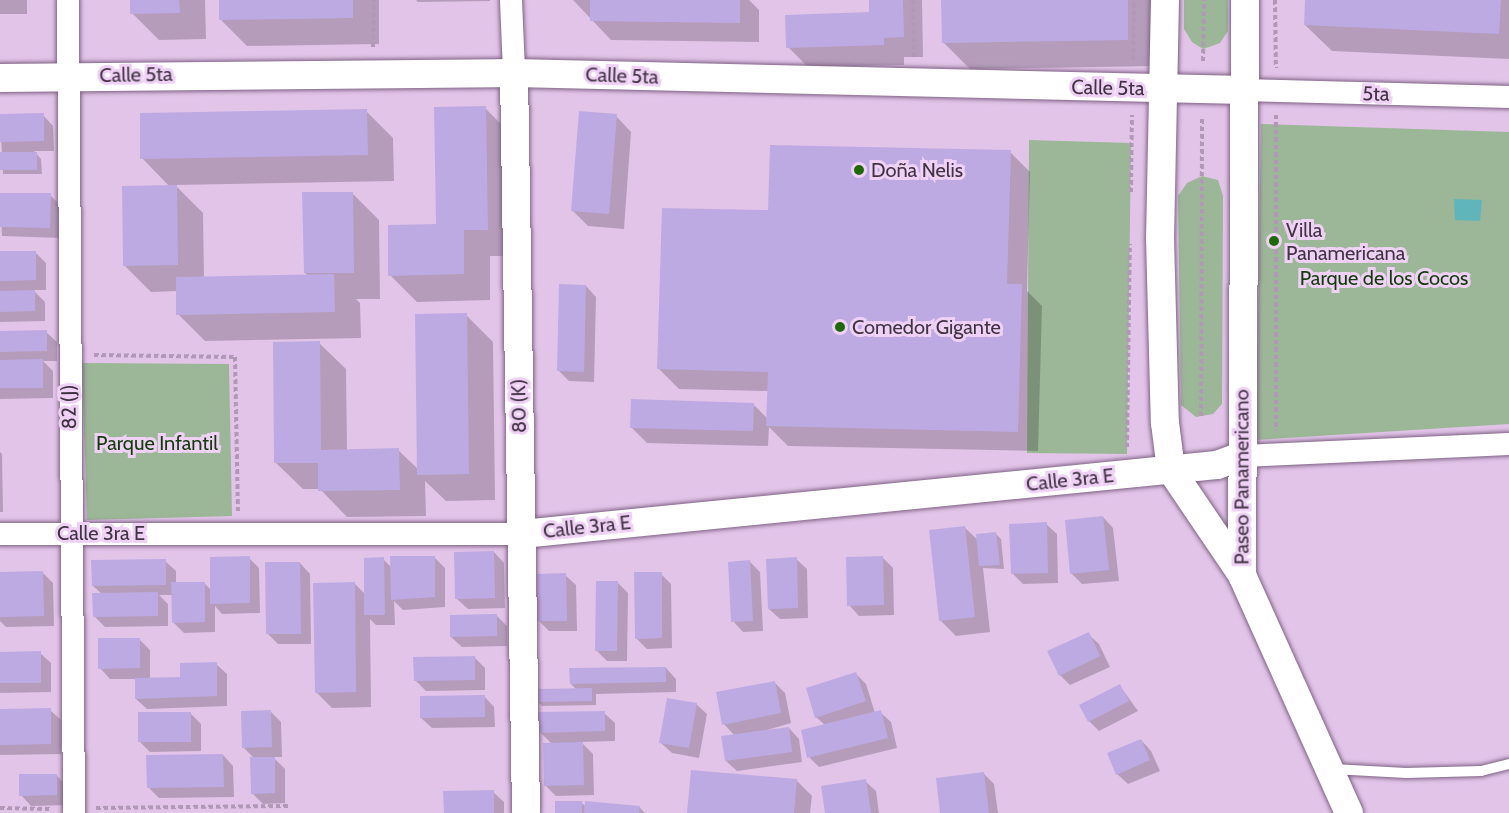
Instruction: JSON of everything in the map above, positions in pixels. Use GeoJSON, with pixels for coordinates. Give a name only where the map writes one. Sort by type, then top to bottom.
{"type":"FeatureCollection","features":[{"type":"Feature","properties":{"kind":"street","name":"82 (J)"},"geometry":{"type":"LineString","coordinates":[[68,0],[68,354],[74,811]]}},
{"type":"Feature","properties":{"kind":"street","name":"80 (K)"},"geometry":{"type":"LineString","coordinates":[[511,0],[526,813]]}},
{"type":"Feature","properties":{"kind":"street","name":"Paseo Panamericano"},"geometry":{"type":"LineString","coordinates":[[1165,0],[1160,238],[1165,423],[1171,470],[1242,575]]}},
{"type":"Feature","properties":{"kind":"street","name":"Paseo Panamericano"},"geometry":{"type":"LineString","coordinates":[[1242,575],[1245,0]]}},
{"type":"Feature","properties":{"kind":"street","name":"Calle 5ta"},"geometry":{"type":"LineString","coordinates":[[0,78],[514,73],[915,85],[1244,90]]}},
{"type":"Feature","properties":{"kind":"street","name":"5ta"},"geometry":{"type":"LineString","coordinates":[[1244,90],[1509,97]]}},
{"type":"Feature","properties":{"kind":"street"},"geometry":{"type":"LineString","coordinates":[[1242,456],[1509,444]]}},
{"type":"Feature","properties":{"kind":"street","name":"Calle 3ra E"},"geometry":{"type":"LineString","coordinates":[[0,534],[522,534],[1171,470],[1217,465],[1242,456]]}},
{"type":"Feature","properties":{"kind":"street"},"geometry":{"type":"LineString","coordinates":[[1242,575],[1326,768],[1349,813]]}},
{"type":"Feature","properties":{"kind":"lane"},"geometry":{"type":"LineString","coordinates":[[1326,768],[1407,773],[1481,771],[1509,764]]}},
{"type":"Feature","properties":{"kind":"path"},"geometry":{"type":"LineString","coordinates":[[372,73],[374,0]]}},
{"type":"Feature","properties":{"kind":"path"},"geometry":{"type":"LineString","coordinates":[[913,0],[915,85]]}},
{"type":"Feature","properties":{"kind":"path"},"geometry":{"type":"LineString","coordinates":[[1275,0],[1276,455]]}},
{"type":"Feature","properties":{"kind":"path"},"geometry":{"type":"LineString","coordinates":[[1202,176],[1202,416]]}},
{"type":"Feature","properties":{"kind":"path"},"geometry":{"type":"LineString","coordinates":[[68,354],[235,357],[238,533]]}},
{"type":"Feature","properties":{"kind":"path"},"geometry":{"type":"LineString","coordinates":[[0,808],[74,811],[288,806]]}},
{"type":"Feature","properties":{"kind":"green space"},"geometry":{"type":"Polygon","coordinates":[[[1184,0],[1228,0],[1228,31],[1220,43],[1203,49],[1192,42],[1184,29],[1184,0]]]}},
{"type":"Feature","properties":{"kind":"green space","name":"Parque de los Cocos"},"geometry":{"type":"Polygon","coordinates":[[[1261,124],[1509,132],[1509,424],[1256,440],[1261,124]]]}},
{"type":"Feature","properties":{"kind":"green space"},"geometry":{"type":"Polygon","coordinates":[[[1029,140],[1131,143],[1127,454],[1027,453],[1029,140]]]}},
{"type":"Feature","properties":{"kind":"green space"},"geometry":{"type":"Polygon","coordinates":[[[1202,176],[1218,180],[1223,196],[1222,404],[1213,414],[1196,417],[1181,405],[1178,196],[1187,183],[1202,176]]]}},
{"type":"Feature","properties":{"kind":"green space","name":"Parque Infantil"},"geometry":{"type":"Polygon","coordinates":[[[82,363],[229,364],[232,516],[87,520],[82,363]]]}},
{"type":"Feature","properties":{"kind":"shaded area"},"geometry":{"type":"Polygon","coordinates":[[[1454,199],[1482,200],[1480,221],[1455,220],[1454,199]]]}},
{"type":"Feature","properties":{"kind":"building"},"geometry":{"type":"Polygon","coordinates":[[[130,0],[179,0],[180,13],[130,14],[130,0]]]}},
{"type":"Feature","properties":{"kind":"building"},"geometry":{"type":"Polygon","coordinates":[[[219,0],[353,0],[353,18],[219,20],[219,0]]]}},
{"type":"Feature","properties":{"kind":"building"},"geometry":{"type":"Polygon","coordinates":[[[590,0],[740,0],[740,23],[590,21],[590,0]]]}},
{"type":"Feature","properties":{"kind":"building"},"geometry":{"type":"Polygon","coordinates":[[[869,0],[903,0],[904,37],[884,38],[884,45],[786,48],[785,15],[869,12],[869,0]]]}},
{"type":"Feature","properties":{"kind":"building"},"geometry":{"type":"Polygon","coordinates":[[[941,0],[1128,0],[1128,40],[942,43],[941,0]]]}},
{"type":"Feature","properties":{"kind":"building"},"geometry":{"type":"Polygon","coordinates":[[[1305,0],[1501,0],[1499,34],[1304,25],[1305,0]]]}},
{"type":"Feature","properties":{"kind":"building"},"geometry":{"type":"Polygon","coordinates":[[[486,106],[488,230],[464,230],[464,274],[388,276],[388,225],[436,224],[434,107],[486,106]]]}},
{"type":"Feature","properties":{"kind":"building"},"geometry":{"type":"Polygon","coordinates":[[[367,109],[368,155],[140,159],[140,113],[367,109]]]}},
{"type":"Feature","properties":{"kind":"building"},"geometry":{"type":"Polygon","coordinates":[[[579,111],[617,114],[609,214],[571,211],[579,111]]]}},
{"type":"Feature","properties":{"kind":"building"},"geometry":{"type":"Polygon","coordinates":[[[44,113],[44,141],[0,142],[0,114],[44,113]]]}},
{"type":"Feature","properties":{"kind":"building","name":"Comedor Gigante"},"geometry":{"type":"Polygon","coordinates":[[[770,145],[1011,150],[1007,284],[1022,284],[1018,432],[766,426],[768,372],[657,369],[662,208],[768,210],[770,145]]]}},
{"type":"Feature","properties":{"kind":"building"},"geometry":{"type":"Polygon","coordinates":[[[0,152],[37,152],[37,170],[0,170],[0,152]]]}},
{"type":"Feature","properties":{"kind":"building"},"geometry":{"type":"Polygon","coordinates":[[[177,185],[178,265],[123,266],[122,186],[177,185]]]}},
{"type":"Feature","properties":{"kind":"building"},"geometry":{"type":"Polygon","coordinates":[[[302,192],[353,192],[354,273],[304,273],[302,192]]]}},
{"type":"Feature","properties":{"kind":"building"},"geometry":{"type":"Polygon","coordinates":[[[0,193],[51,193],[50,228],[0,227],[0,193]]]}},
{"type":"Feature","properties":{"kind":"building"},"geometry":{"type":"Polygon","coordinates":[[[0,251],[36,251],[36,280],[0,281],[0,251]]]}},
{"type":"Feature","properties":{"kind":"building"},"geometry":{"type":"Polygon","coordinates":[[[334,274],[335,312],[176,315],[176,277],[334,274]]]}},
{"type":"Feature","properties":{"kind":"building"},"geometry":{"type":"Polygon","coordinates":[[[559,284],[586,285],[584,372],[557,371],[559,284]]]}},
{"type":"Feature","properties":{"kind":"building"},"geometry":{"type":"Polygon","coordinates":[[[35,290],[35,311],[0,312],[0,291],[35,290]]]}},
{"type":"Feature","properties":{"kind":"building"},"geometry":{"type":"Polygon","coordinates":[[[467,313],[469,474],[417,475],[415,314],[467,313]]]}},
{"type":"Feature","properties":{"kind":"building"},"geometry":{"type":"Polygon","coordinates":[[[47,330],[47,351],[0,352],[0,331],[47,330]]]}},
{"type":"Feature","properties":{"kind":"building"},"geometry":{"type":"Polygon","coordinates":[[[320,341],[321,450],[399,448],[400,490],[318,491],[318,463],[274,463],[273,342],[320,341]]]}},
{"type":"Feature","properties":{"kind":"building"},"geometry":{"type":"Polygon","coordinates":[[[43,359],[43,388],[0,388],[0,360],[43,359]]]}},
{"type":"Feature","properties":{"kind":"building"},"geometry":{"type":"Polygon","coordinates":[[[631,399],[754,403],[753,431],[630,428],[631,399]]]}},
{"type":"Feature","properties":{"kind":"building"},"geometry":{"type":"Polygon","coordinates":[[[1103,516],[1109,570],[1070,574],[1065,520],[1103,516]]]}},
{"type":"Feature","properties":{"kind":"building"},"geometry":{"type":"Polygon","coordinates":[[[1047,522],[1048,573],[1011,574],[1009,524],[1047,522]]]}},
{"type":"Feature","properties":{"kind":"building"},"geometry":{"type":"Polygon","coordinates":[[[965,526],[975,617],[939,621],[929,530],[965,526]]]}},
{"type":"Feature","properties":{"kind":"building"},"geometry":{"type":"Polygon","coordinates":[[[996,532],[1000,565],[979,566],[976,534],[996,532]]]}},
{"type":"Feature","properties":{"kind":"building"},"geometry":{"type":"Polygon","coordinates":[[[494,551],[495,598],[455,599],[454,552],[494,551]]]}},
{"type":"Feature","properties":{"kind":"building"},"geometry":{"type":"Polygon","coordinates":[[[250,556],[250,603],[210,604],[210,557],[250,556]]]}},
{"type":"Feature","properties":{"kind":"building"},"geometry":{"type":"Polygon","coordinates":[[[390,556],[435,556],[435,597],[391,600],[390,556]]]}},
{"type":"Feature","properties":{"kind":"building"},"geometry":{"type":"Polygon","coordinates":[[[883,556],[884,605],[847,606],[846,557],[883,556]]]}},
{"type":"Feature","properties":{"kind":"building"},"geometry":{"type":"Polygon","coordinates":[[[384,557],[385,615],[364,615],[364,558],[384,557]]]}},
{"type":"Feature","properties":{"kind":"building"},"geometry":{"type":"Polygon","coordinates":[[[797,557],[798,608],[768,609],[766,559],[797,557]]]}},
{"type":"Feature","properties":{"kind":"building"},"geometry":{"type":"Polygon","coordinates":[[[166,559],[166,585],[92,586],[91,560],[166,559]]]}},
{"type":"Feature","properties":{"kind":"building"},"geometry":{"type":"Polygon","coordinates":[[[750,560],[753,621],[731,622],[728,562],[750,560]]]}},
{"type":"Feature","properties":{"kind":"building"},"geometry":{"type":"Polygon","coordinates":[[[265,562],[300,562],[301,634],[266,634],[265,562]]]}},
{"type":"Feature","properties":{"kind":"building"},"geometry":{"type":"Polygon","coordinates":[[[43,571],[44,616],[0,617],[0,572],[43,571]]]}},
{"type":"Feature","properties":{"kind":"building"},"geometry":{"type":"Polygon","coordinates":[[[634,572],[662,572],[662,638],[635,639],[634,572]]]}},
{"type":"Feature","properties":{"kind":"building"},"geometry":{"type":"Polygon","coordinates":[[[566,573],[567,621],[537,621],[537,574],[566,573]]]}},
{"type":"Feature","properties":{"kind":"building"},"geometry":{"type":"Polygon","coordinates":[[[596,581],[618,581],[617,651],[595,651],[596,581]]]}},
{"type":"Feature","properties":{"kind":"building"},"geometry":{"type":"Polygon","coordinates":[[[171,582],[205,582],[205,622],[172,623],[171,582]]]}},
{"type":"Feature","properties":{"kind":"building"},"geometry":{"type":"Polygon","coordinates":[[[355,582],[356,692],[315,693],[313,583],[355,582]]]}},
{"type":"Feature","properties":{"kind":"building"},"geometry":{"type":"Polygon","coordinates":[[[158,592],[158,616],[93,617],[92,593],[158,592]]]}},
{"type":"Feature","properties":{"kind":"building"},"geometry":{"type":"Polygon","coordinates":[[[497,614],[497,636],[450,637],[450,615],[497,614]]]}},
{"type":"Feature","properties":{"kind":"building"},"geometry":{"type":"Polygon","coordinates":[[[1089,632],[1100,656],[1059,676],[1047,651],[1089,632]]]}},
{"type":"Feature","properties":{"kind":"building"},"geometry":{"type":"Polygon","coordinates":[[[98,638],[140,638],[140,668],[98,669],[98,638]]]}},
{"type":"Feature","properties":{"kind":"building"},"geometry":{"type":"Polygon","coordinates":[[[41,651],[41,683],[0,683],[0,652],[41,651]]]}},
{"type":"Feature","properties":{"kind":"building"},"geometry":{"type":"Polygon","coordinates":[[[475,656],[475,680],[414,681],[413,657],[475,656]]]}},
{"type":"Feature","properties":{"kind":"building"},"geometry":{"type":"Polygon","coordinates":[[[217,662],[217,696],[135,699],[135,678],[180,677],[180,663],[217,662]]]}},
{"type":"Feature","properties":{"kind":"building"},"geometry":{"type":"Polygon","coordinates":[[[666,667],[666,682],[570,684],[569,668],[666,667]]]}},
{"type":"Feature","properties":{"kind":"building"},"geometry":{"type":"Polygon","coordinates":[[[856,672],[866,701],[815,718],[806,688],[856,672]]]}},
{"type":"Feature","properties":{"kind":"building"},"geometry":{"type":"Polygon","coordinates":[[[775,681],[781,713],[722,725],[716,692],[775,681]]]}},
{"type":"Feature","properties":{"kind":"building"},"geometry":{"type":"Polygon","coordinates":[[[1120,684],[1129,701],[1088,722],[1079,705],[1120,684]]]}},
{"type":"Feature","properties":{"kind":"building"},"geometry":{"type":"Polygon","coordinates":[[[592,688],[592,701],[536,702],[536,689],[592,688]]]}},
{"type":"Feature","properties":{"kind":"building"},"geometry":{"type":"Polygon","coordinates":[[[485,695],[485,717],[420,718],[420,696],[485,695]]]}},
{"type":"Feature","properties":{"kind":"building"},"geometry":{"type":"Polygon","coordinates":[[[667,698],[697,703],[689,748],[659,743],[667,698]]]}},
{"type":"Feature","properties":{"kind":"building"},"geometry":{"type":"Polygon","coordinates":[[[51,708],[51,744],[0,745],[0,709],[51,708]]]}},
{"type":"Feature","properties":{"kind":"building"},"geometry":{"type":"Polygon","coordinates":[[[271,710],[272,747],[242,748],[241,711],[271,710]]]}},
{"type":"Feature","properties":{"kind":"building"},"geometry":{"type":"Polygon","coordinates":[[[881,710],[888,738],[807,758],[801,730],[881,710]]]}},
{"type":"Feature","properties":{"kind":"building"},"geometry":{"type":"Polygon","coordinates":[[[605,711],[605,731],[538,733],[538,712],[605,711]]]}},
{"type":"Feature","properties":{"kind":"building"},"geometry":{"type":"Polygon","coordinates":[[[138,712],[191,712],[191,742],[138,742],[138,712]]]}},
{"type":"Feature","properties":{"kind":"building"},"geometry":{"type":"Polygon","coordinates":[[[789,727],[792,752],[725,761],[721,736],[789,727]]]}},
{"type":"Feature","properties":{"kind":"building"},"geometry":{"type":"Polygon","coordinates":[[[1141,739],[1150,760],[1116,775],[1107,753],[1141,739]]]}},
{"type":"Feature","properties":{"kind":"building"},"geometry":{"type":"Polygon","coordinates":[[[583,742],[584,785],[544,786],[543,743],[583,742]]]}},
{"type":"Feature","properties":{"kind":"building"},"geometry":{"type":"Polygon","coordinates":[[[223,754],[224,787],[147,788],[146,755],[223,754]]]}},
{"type":"Feature","properties":{"kind":"building"},"geometry":{"type":"Polygon","coordinates":[[[250,757],[275,757],[275,793],[251,794],[250,757]]]}},
{"type":"Feature","properties":{"kind":"building"},"geometry":{"type":"Polygon","coordinates":[[[691,770],[797,779],[794,813],[687,813],[691,770]]]}},
{"type":"Feature","properties":{"kind":"building"},"geometry":{"type":"Polygon","coordinates":[[[984,772],[989,813],[940,813],[936,778],[984,772]]]}},
{"type":"Feature","properties":{"kind":"building"},"geometry":{"type":"Polygon","coordinates":[[[19,774],[57,774],[57,795],[19,796],[19,774]]]}},
{"type":"Feature","properties":{"kind":"building"},"geometry":{"type":"Polygon","coordinates":[[[866,779],[871,813],[825,813],[821,786],[866,779]]]}},
{"type":"Feature","properties":{"kind":"building"},"geometry":{"type":"Polygon","coordinates":[[[494,790],[494,813],[444,813],[443,791],[494,790]]]}},
{"type":"Feature","properties":{"kind":"building"},"geometry":{"type":"Polygon","coordinates":[[[555,801],[582,801],[582,813],[555,813],[555,801]]]}},
{"type":"Feature","properties":{"kind":"building"},"geometry":{"type":"Polygon","coordinates":[[[585,801],[640,806],[639,813],[584,813],[585,801]]]}},
{"type":"Feature","properties":{"kind":"place","name":"Doña Nelis"},"geometry":{"type":"Point","coordinates":[859,170]}},
{"type":"Feature","properties":{"kind":"place","name":"Villa Panamericana"},"geometry":{"type":"Point","coordinates":[1274,241]}},
{"type":"Feature","properties":{"kind":"place","name":"Comedor Gigante"},"geometry":{"type":"Point","coordinates":[840,327]}}]}
